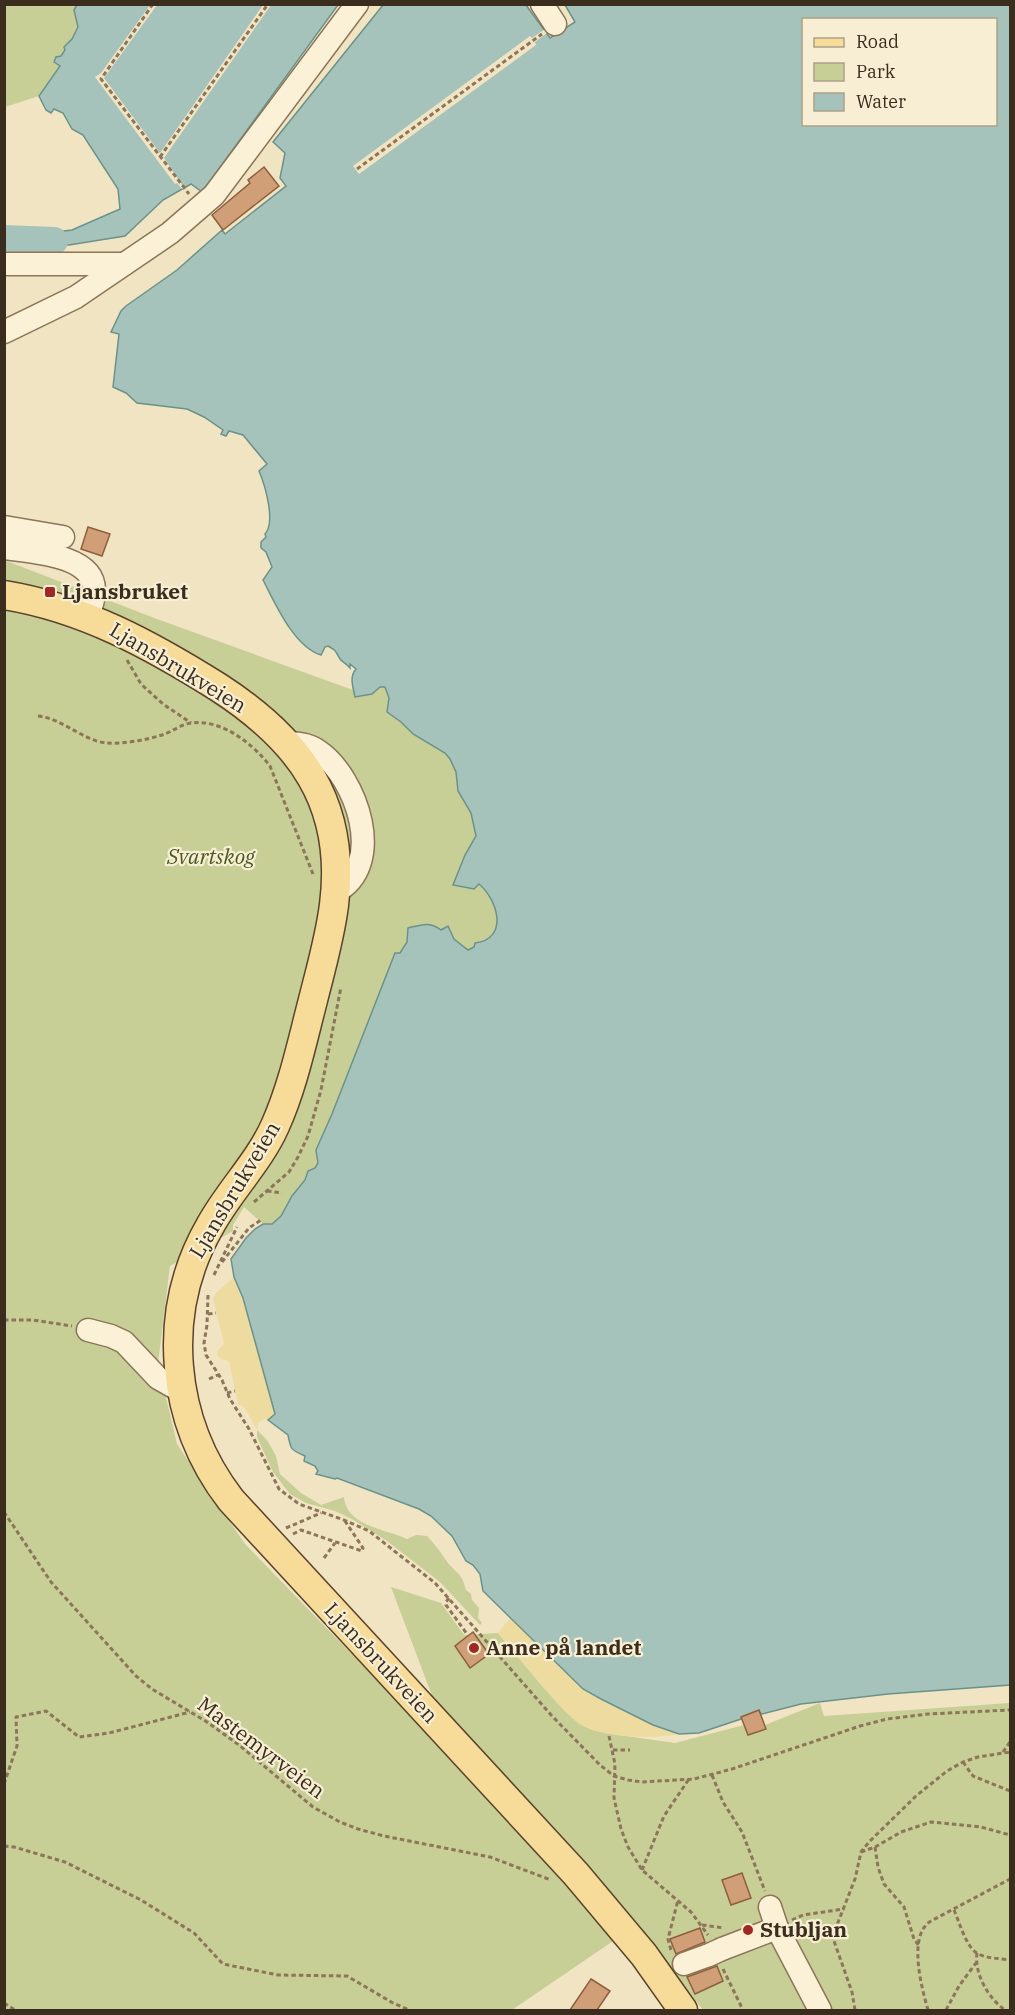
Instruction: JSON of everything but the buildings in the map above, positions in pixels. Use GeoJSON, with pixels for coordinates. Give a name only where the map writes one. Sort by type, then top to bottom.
{"type":"FeatureCollection","features":[{"type":"Feature","properties":{"kind":"main road","name":"Ljansbrukveien"},"geometry":{"type":"LineString","coordinates":[[4,596],[43,603],[88,617],[150,646],[244,705],[287,743],[312,777],[329,818],[336,857],[326,888],[332,916],[323,959],[283,1107],[264,1147],[210,1224],[198,1246],[185,1283],[178,1323],[177,1345],[183,1392],[195,1435],[210,1469],[231,1500],[278,1537],[625,1931],[675,1971],[683,2010]]}},
{"type":"Feature","properties":{"kind":"street"},"geometry":{"type":"LineString","coordinates":[[4,332],[61,306],[170,233],[214,195],[357,4]]}},
{"type":"Feature","properties":{"kind":"street"},"geometry":{"type":"LineString","coordinates":[[542,4],[555,24]]}},
{"type":"Feature","properties":{"kind":"street"},"geometry":{"type":"LineString","coordinates":[[4,264],[124,264]]}},
{"type":"Feature","properties":{"kind":"street"},"geometry":{"type":"LineString","coordinates":[[4,527],[63,537]]}},
{"type":"Feature","properties":{"kind":"street"},"geometry":{"type":"LineString","coordinates":[[4,548],[47,554],[79,564],[87,571],[94,588],[88,617]]}},
{"type":"Feature","properties":{"kind":"street"},"geometry":{"type":"LineString","coordinates":[[88,1330],[124,1342],[158,1378],[183,1392]]}},
{"type":"Feature","properties":{"kind":"street"},"geometry":{"type":"LineString","coordinates":[[675,1971],[715,1952],[773,1918],[820,2010]]}},
{"type":"Feature","properties":{"kind":"path"},"geometry":{"type":"LineString","coordinates":[[153,4],[101,79],[200,207]]}},
{"type":"Feature","properties":{"kind":"path"},"geometry":{"type":"LineString","coordinates":[[160,158],[268,4]]}},
{"type":"Feature","properties":{"kind":"path"},"geometry":{"type":"LineString","coordinates":[[357,169],[555,24]]}},
{"type":"Feature","properties":{"kind":"path"},"geometry":{"type":"LineString","coordinates":[[122,652],[141,684],[163,704],[191,723]]}},
{"type":"Feature","properties":{"kind":"path"},"geometry":{"type":"LineString","coordinates":[[38,716],[51,718],[93,740],[107,743],[163,735],[191,723],[206,724],[232,733],[252,746],[270,766],[310,864],[326,888]]}},
{"type":"Feature","properties":{"kind":"path"},"geometry":{"type":"LineString","coordinates":[[249,1207],[289,1172],[308,1136],[321,1090],[342,984]]}},
{"type":"Feature","properties":{"kind":"path"},"geometry":{"type":"LineString","coordinates":[[267,1191],[282,1193]]}},
{"type":"Feature","properties":{"kind":"path"},"geometry":{"type":"LineString","coordinates":[[218,1267],[249,1228],[261,1220]]}},
{"type":"Feature","properties":{"kind":"path"},"geometry":{"type":"LineString","coordinates":[[212,1279],[238,1225]]}},
{"type":"Feature","properties":{"kind":"path"},"geometry":{"type":"LineString","coordinates":[[208,1290],[204,1348],[207,1358],[249,1429],[279,1489],[299,1504],[344,1520],[369,1532],[435,1582],[552,1716],[600,1765],[614,1776],[642,1782],[689,1779],[712,1774],[887,1719],[927,1714],[1011,1710]]}},
{"type":"Feature","properties":{"kind":"path"},"geometry":{"type":"LineString","coordinates":[[208,1314],[216,1312]]}},
{"type":"Feature","properties":{"kind":"path"},"geometry":{"type":"LineString","coordinates":[[4,1320],[33,1320],[88,1330]]}},
{"type":"Feature","properties":{"kind":"path"},"geometry":{"type":"LineString","coordinates":[[209,1379],[218,1375]]}},
{"type":"Feature","properties":{"kind":"path"},"geometry":{"type":"LineString","coordinates":[[227,1393],[235,1391]]}},
{"type":"Feature","properties":{"kind":"path","name":"Mastemyrveien"},"geometry":{"type":"LineString","coordinates":[[4,1512],[51,1582],[119,1657],[152,1689],[239,1745],[313,1807],[340,1822],[384,1836],[490,1857],[549,1880],[576,1874]]}},
{"type":"Feature","properties":{"kind":"path"},"geometry":{"type":"LineString","coordinates":[[278,1537],[307,1518],[322,1512]]}},
{"type":"Feature","properties":{"kind":"path"},"geometry":{"type":"LineString","coordinates":[[278,1537],[300,1530],[360,1551],[363,1550],[344,1520]]}},
{"type":"Feature","properties":{"kind":"path"},"geometry":{"type":"LineString","coordinates":[[324,1558],[335,1543]]}},
{"type":"Feature","properties":{"kind":"path"},"geometry":{"type":"LineString","coordinates":[[449,1598],[446,1605],[467,1634]]}},
{"type":"Feature","properties":{"kind":"path"},"geometry":{"type":"LineString","coordinates":[[4,1784],[17,1746],[16,1717],[46,1711],[79,1737],[109,1733],[190,1712]]}},
{"type":"Feature","properties":{"kind":"path"},"geometry":{"type":"LineString","coordinates":[[609,1736],[615,1764],[614,1798],[621,1829],[632,1855],[642,1870],[697,1918],[743,2010]]}},
{"type":"Feature","properties":{"kind":"path"},"geometry":{"type":"LineString","coordinates":[[1003,1752],[1011,1742]]}},
{"type":"Feature","properties":{"kind":"path"},"geometry":{"type":"LineString","coordinates":[[613,1750],[630,1750]]}},
{"type":"Feature","properties":{"kind":"path"},"geometry":{"type":"LineString","coordinates":[[855,2010],[852,1992],[834,1941],[837,1925],[855,1879],[861,1852],[916,1796],[947,1771],[963,1762],[1011,1752]]}},
{"type":"Feature","properties":{"kind":"path"},"geometry":{"type":"LineString","coordinates":[[963,1762],[973,1776],[1011,1791]]}},
{"type":"Feature","properties":{"kind":"path"},"geometry":{"type":"LineString","coordinates":[[712,1774],[723,1802],[742,1832],[773,1918],[844,1909]]}},
{"type":"Feature","properties":{"kind":"path"},"geometry":{"type":"LineString","coordinates":[[642,1870],[664,1816],[689,1779]]}},
{"type":"Feature","properties":{"kind":"path"},"geometry":{"type":"LineString","coordinates":[[861,1852],[901,1832],[931,1822],[974,1826],[1009,1833]]}},
{"type":"Feature","properties":{"kind":"path"},"geometry":{"type":"LineString","coordinates":[[4,1846],[65,1862],[141,1900],[194,1933],[223,1964],[278,1975],[347,1977],[410,2010]]}},
{"type":"Feature","properties":{"kind":"path"},"geometry":{"type":"LineString","coordinates":[[875,1847],[878,1867],[884,1884],[904,1907],[914,1939],[919,1946]]}},
{"type":"Feature","properties":{"kind":"path"},"geometry":{"type":"LineString","coordinates":[[928,2010],[921,1982],[919,1946],[925,1924],[1011,1879]]}},
{"type":"Feature","properties":{"kind":"path"},"geometry":{"type":"LineString","coordinates":[[675,1971],[674,1954],[668,1939],[678,1900]]}},
{"type":"Feature","properties":{"kind":"path"},"geometry":{"type":"LineString","coordinates":[[954,1910],[970,1946],[977,1953],[1011,1960]]}},
{"type":"Feature","properties":{"kind":"path"},"geometry":{"type":"LineString","coordinates":[[977,1953],[976,1963],[980,1977],[993,2001],[1005,2010]]}},
{"type":"Feature","properties":{"kind":"path"},"geometry":{"type":"LineString","coordinates":[[946,2010],[959,1986],[976,1963]]}},
{"type":"Feature","properties":{"kind":"path"},"geometry":{"type":"LineString","coordinates":[[4,2003],[15,2010]]}},
{"type":"Feature","properties":{"kind":"green space"},"geometry":{"type":"Polygon","coordinates":[[[4,5],[77,5],[74,10],[78,27],[72,39],[64,47],[60,65],[39,96],[5,107],[4,5]]]}},
{"type":"Feature","properties":{"kind":"green space","name":"Svartskog"},"geometry":{"type":"Polygon","coordinates":[[[4,560],[157,619],[353,690],[355,697],[372,694],[380,687],[385,687],[389,698],[387,712],[413,734],[445,753],[450,759],[456,772],[458,791],[471,813],[476,836],[458,873],[478,882],[489,894],[496,911],[496,928],[492,935],[475,943],[474,947],[468,950],[454,939],[450,931],[441,930],[434,925],[408,928],[407,942],[316,1150],[318,1163],[315,1168],[308,1171],[284,1211],[274,1222],[263,1224],[244,1207],[233,1225],[233,1231],[170,1266],[158,1364],[177,1444],[245,1544],[560,1869],[616,1939],[512,2010],[5,2010],[4,560]]]}},
{"type":"Feature","properties":{"kind":"green space"},"geometry":{"type":"Polygon","coordinates":[[[257,1430],[267,1440],[276,1456],[280,1474],[301,1493],[321,1505],[344,1497],[346,1507],[352,1514],[368,1525],[407,1539],[416,1535],[427,1536],[461,1577],[466,1590],[479,1608],[478,1618],[482,1623],[480,1625],[440,1582],[387,1541],[352,1519],[335,1511],[306,1503],[290,1494],[273,1472],[257,1437],[257,1430]]]}},
{"type":"Feature","properties":{"kind":"green space"},"geometry":{"type":"Polygon","coordinates":[[[391,1587],[441,1603],[464,1635],[498,1633],[544,1688],[582,1725],[605,1733],[675,1743],[744,1725],[748,1735],[765,1729],[765,1725],[820,1703],[824,1716],[1010,1703],[1010,2010],[703,2010],[667,1963],[434,1701],[391,1587]]]}},
{"type":"Feature","properties":{"kind":"sand"},"geometry":{"type":"Polygon","coordinates":[[[234,1277],[243,1298],[275,1414],[268,1420],[264,1419],[258,1423],[257,1430],[245,1408],[238,1404],[229,1361],[217,1355],[218,1350],[224,1344],[213,1298],[234,1277]]]}},
{"type":"Feature","properties":{"kind":"sand"},"geometry":{"type":"Polygon","coordinates":[[[510,1618],[583,1689],[679,1734],[657,1737],[617,1735],[593,1730],[580,1724],[550,1695],[498,1633],[510,1618]]]}},
{"type":"Feature","properties":{"kind":"water"},"geometry":{"type":"Polygon","coordinates":[[[77,5],[338,5],[202,192],[191,184],[163,200],[125,236],[69,245],[55,244],[56,232],[72,230],[120,209],[118,189],[83,135],[72,129],[63,113],[54,109],[51,113],[46,110],[39,96],[60,66],[54,62],[56,57],[61,56],[65,50],[64,47],[72,39],[78,27],[74,10],[77,5]]]}},
{"type":"Feature","properties":{"kind":"water"},"geometry":{"type":"Polygon","coordinates":[[[383,5],[526,5],[550,38],[575,22],[565,5],[1010,5],[1010,1685],[888,1694],[801,1704],[762,1714],[758,1711],[699,1733],[679,1734],[653,1725],[583,1689],[483,1591],[480,1574],[473,1565],[466,1561],[452,1536],[431,1516],[419,1509],[337,1478],[316,1474],[318,1471],[315,1466],[304,1461],[305,1456],[292,1448],[288,1435],[268,1420],[275,1414],[243,1298],[234,1277],[231,1259],[255,1229],[263,1224],[272,1224],[281,1216],[292,1196],[305,1180],[308,1171],[315,1168],[318,1163],[316,1150],[395,953],[400,953],[407,942],[408,928],[429,925],[441,930],[448,926],[454,939],[468,950],[474,947],[475,943],[486,940],[493,934],[497,918],[491,899],[479,884],[474,889],[453,885],[465,855],[476,836],[471,813],[458,791],[456,772],[450,759],[445,753],[413,734],[387,712],[389,698],[385,687],[380,687],[372,694],[355,697],[352,679],[356,669],[350,664],[350,668],[328,646],[321,655],[302,643],[286,623],[263,580],[272,567],[266,552],[261,548],[261,542],[266,537],[270,521],[270,512],[259,471],[267,464],[243,435],[229,431],[226,436],[221,434],[223,430],[187,409],[137,403],[126,393],[113,387],[119,334],[111,332],[121,311],[177,270],[222,230],[225,234],[286,186],[280,178],[285,153],[273,142],[383,5]]]}},
{"type":"Feature","properties":{"kind":"pier"},"geometry":{"type":"Polygon","coordinates":[[[150,5],[157,5],[104,78],[160,153],[263,5],[271,5],[164,158],[184,188],[182,189],[177,183],[175,184],[95,77],[101,73],[150,5]]]}},
{"type":"Feature","properties":{"kind":"pier"},"geometry":{"type":"Polygon","coordinates":[[[545,29],[547,33],[535,42],[536,45],[359,174],[353,166],[530,36],[532,38],[545,29]]]}},
{"type":"Feature","properties":{"kind":"waterway"},"geometry":{"type":"LineString","coordinates":[[4,239],[54,241]]}},
{"type":"Feature","properties":{"kind":"place","name":"Ljansbruket"},"geometry":{"type":"Point","coordinates":[50,592]}},
{"type":"Feature","properties":{"kind":"place","name":"Anne på landet"},"geometry":{"type":"Point","coordinates":[474,1648]}},
{"type":"Feature","properties":{"kind":"place","name":"Stubljan"},"geometry":{"type":"Point","coordinates":[748,1930]}}]}
